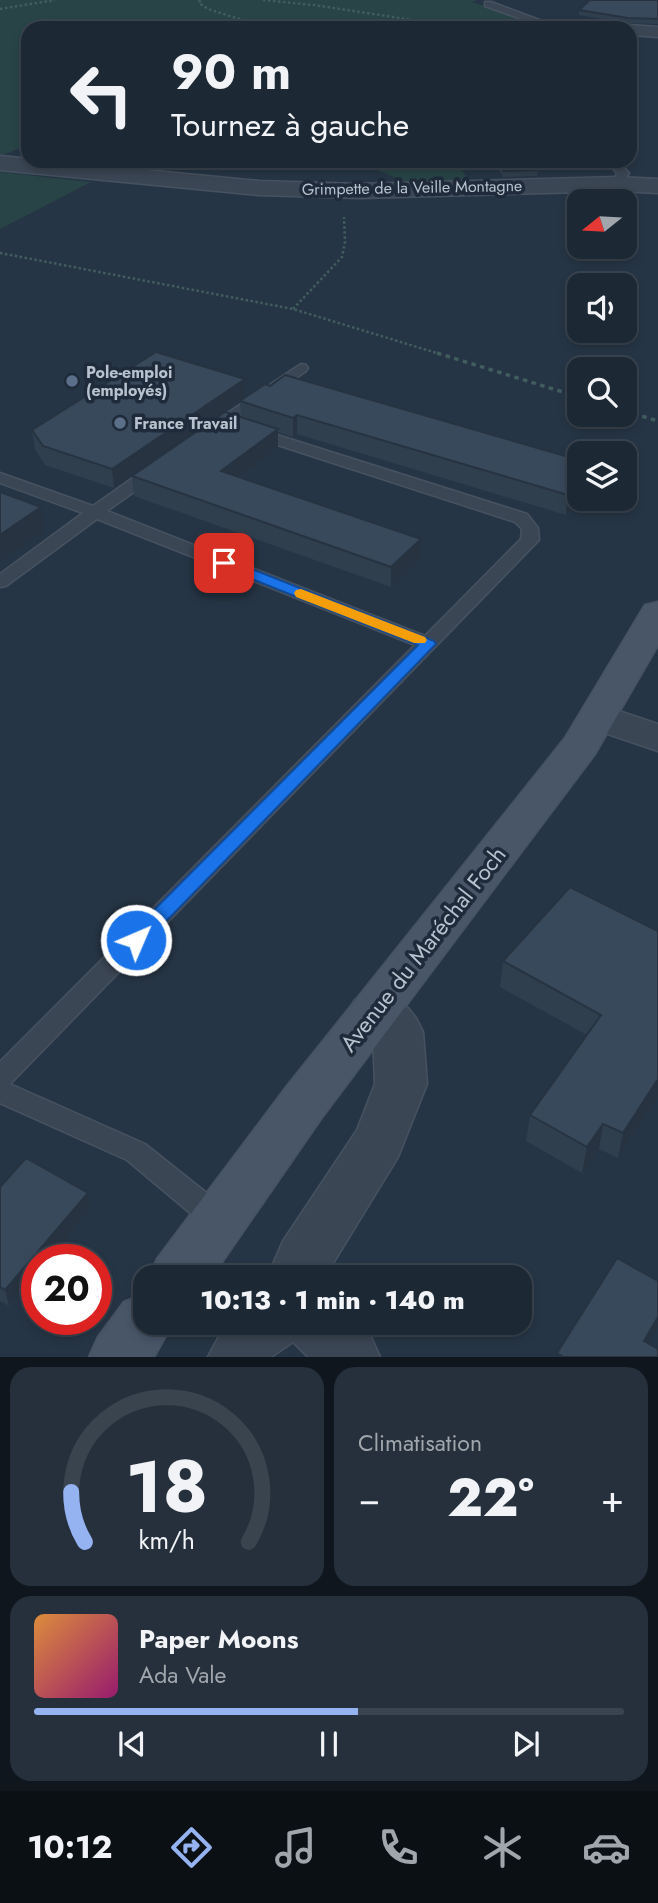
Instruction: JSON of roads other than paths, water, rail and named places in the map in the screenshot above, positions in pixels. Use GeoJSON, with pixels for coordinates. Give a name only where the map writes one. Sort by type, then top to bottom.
{"type":"FeatureCollection","features":[{"type":"Feature","properties":{"kind":"main road","name":"Avenue du Maréchal Foch"},"geometry":{"type":"LineString","coordinates":[[186,1265],[372,1014],[581,746],[658,613]]}},
{"type":"Feature","properties":{"kind":"main road"},"geometry":{"type":"LineString","coordinates":[[119,1357],[135,1335]]}},
{"type":"Feature","properties":{"kind":"street"},"geometry":{"type":"LineString","coordinates":[[637,30],[658,32]]}},
{"type":"Feature","properties":{"kind":"street","name":"Grimpette de la Veille Montagne"},"geometry":{"type":"LineString","coordinates":[[0,163],[21,165]]}},
{"type":"Feature","properties":{"kind":"street","name":"Grimpette de la Veille Montagne"},"geometry":{"type":"LineString","coordinates":[[52,168],[259,188],[360,191],[618,184],[658,186]]}},
{"type":"Feature","properties":{"kind":"street"},"geometry":{"type":"LineString","coordinates":[[598,717],[658,738]]}},
{"type":"Feature","properties":{"kind":"street"},"geometry":{"type":"LineString","coordinates":[[300,1265],[379,1141],[401,1084],[398,1032],[391,1022],[372,1014]]}},
{"type":"Feature","properties":{"kind":"street"},"geometry":{"type":"LineString","coordinates":[[238,1357],[252,1335]]}},
{"type":"Feature","properties":{"kind":"street"},"geometry":{"type":"LineString","coordinates":[[327,1335],[350,1357]]}},
{"type":"Feature","properties":{"kind":"lane"},"geometry":{"type":"LineString","coordinates":[[488,4],[536,21]]}},
{"type":"Feature","properties":{"kind":"lane"},"geometry":{"type":"LineString","coordinates":[[618,168],[623,173],[618,184]]}},
{"type":"Feature","properties":{"kind":"lane"},"geometry":{"type":"LineString","coordinates":[[201,437],[301,368]]}},
{"type":"Feature","properties":{"kind":"lane"},"geometry":{"type":"LineString","coordinates":[[0,1078],[530,540],[530,528],[521,518],[222,422]]}},
{"type":"Feature","properties":{"kind":"lane"},"geometry":{"type":"LineString","coordinates":[[0,582],[169,460]]}},
{"type":"Feature","properties":{"kind":"lane"},"geometry":{"type":"LineString","coordinates":[[0,478],[95,512],[429,644]]}},
{"type":"Feature","properties":{"kind":"lane"},"geometry":{"type":"LineString","coordinates":[[0,1091],[136,1152],[219,1220]]}},
{"type":"Feature","properties":{"kind":"place","name":"Pole-emploi (employés)"},"geometry":{"type":"Point","coordinates":[72,381]}},
{"type":"Feature","properties":{"kind":"place","name":"France Travail"},"geometry":{"type":"Point","coordinates":[120,423]}}]}
